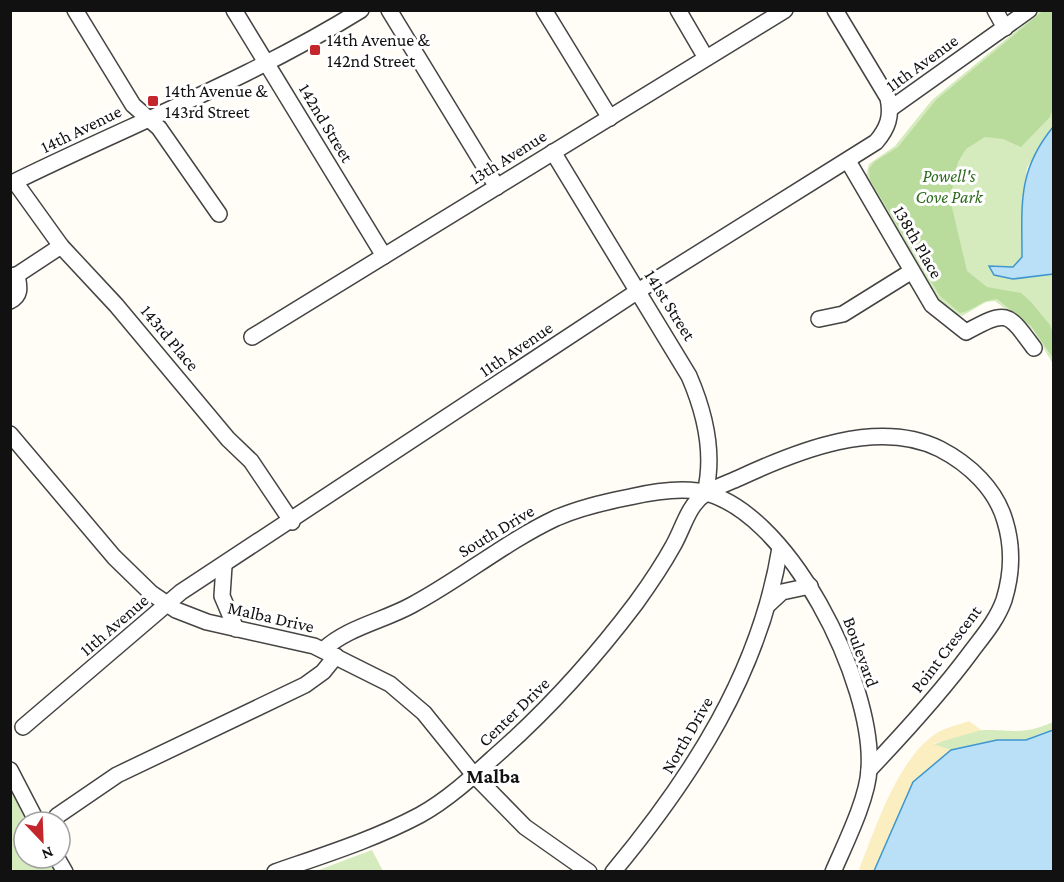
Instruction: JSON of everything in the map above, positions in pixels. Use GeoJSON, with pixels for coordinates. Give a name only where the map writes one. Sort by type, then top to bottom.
{"type":"FeatureCollection","features":[{"type":"Feature","properties":{"kind":"street"},"geometry":{"type":"LineString","coordinates":[[75,10],[133,105],[159,128],[219,214]]}},
{"type":"Feature","properties":{"kind":"street","name":"142nd Street"},"geometry":{"type":"LineString","coordinates":[[234,10],[384,256]]}},
{"type":"Feature","properties":{"kind":"street","name":"14th Avenue"},"geometry":{"type":"LineString","coordinates":[[13,183],[266,62],[322,34],[361,10]]}},
{"type":"Feature","properties":{"kind":"street"},"geometry":{"type":"LineString","coordinates":[[389,10],[497,187]]}},
{"type":"Feature","properties":{"kind":"street"},"geometry":{"type":"LineString","coordinates":[[544,10],[609,118]]}},
{"type":"Feature","properties":{"kind":"street"},"geometry":{"type":"LineString","coordinates":[[678,10],[706,58]]}},
{"type":"Feature","properties":{"kind":"street","name":"13th Avenue"},"geometry":{"type":"LineString","coordinates":[[252,337],[785,10]]}},
{"type":"Feature","properties":{"kind":"street"},"geometry":{"type":"LineString","coordinates":[[835,10],[883,90],[890,109]]}},
{"type":"Feature","properties":{"kind":"street"},"geometry":{"type":"LineString","coordinates":[[995,10],[1005,27]]}},
{"type":"Feature","properties":{"kind":"street","name":"11th Avenue"},"geometry":{"type":"LineString","coordinates":[[23,727],[181,592],[292,522],[638,291],[867,149],[882,134],[890,109],[1029,10]]}},
{"type":"Feature","properties":{"kind":"street","name":"141st Street"},"geometry":{"type":"LineString","coordinates":[[553,152],[682,363],[696,392],[705,420],[709,451],[705,493]]}},
{"type":"Feature","properties":{"kind":"street","name":"138th Place"},"geometry":{"type":"LineString","coordinates":[[848,161],[932,305],[966,332],[995,317],[1007,317],[1016,323],[1034,348]]}},
{"type":"Feature","properties":{"kind":"street","name":"143rd Place"},"geometry":{"type":"LineString","coordinates":[[13,183],[61,246],[116,305],[228,439],[251,462],[292,522]]}},
{"type":"Feature","properties":{"kind":"street"},"geometry":{"type":"LineString","coordinates":[[10,301],[19,292],[14,276],[61,246]]}},
{"type":"Feature","properties":{"kind":"street"},"geometry":{"type":"LineString","coordinates":[[819,319],[843,314],[912,271]]}},
{"type":"Feature","properties":{"kind":"street","name":"Malba Drive"},"geometry":{"type":"LineString","coordinates":[[10,434],[114,557],[143,586],[167,604],[196,618],[236,629],[295,640],[329,653],[381,679],[416,704],[474,775],[525,827],[589,872]]}},
{"type":"Feature","properties":{"kind":"street","name":"Point Crescent"},"geometry":{"type":"LineString","coordinates":[[705,493],[789,455],[824,445],[885,436],[920,440],[944,451],[980,479],[998,503],[1009,535],[1011,552],[1009,580],[1003,603],[992,624],[956,672],[870,770]]}},
{"type":"Feature","properties":{"kind":"street","name":"South Drive"},"geometry":{"type":"LineString","coordinates":[[66,810],[117,776],[305,685],[323,672],[329,653],[351,632],[414,604],[558,517],[596,504],[651,493],[686,490],[705,493]]}},
{"type":"Feature","properties":{"kind":"street","name":"Boulevard"},"geometry":{"type":"LineString","coordinates":[[705,493],[744,513],[780,548],[810,586],[834,630],[854,685],[863,720],[870,770],[852,825],[833,872]]}},
{"type":"Feature","properties":{"kind":"street","name":"Center Drive"},"geometry":{"type":"LineString","coordinates":[[275,872],[404,823],[439,803],[474,775],[545,710],[602,648],[659,570],[693,507],[705,493]]}},
{"type":"Feature","properties":{"kind":"street","name":"North Drive"},"geometry":{"type":"LineString","coordinates":[[613,872],[662,811],[715,728],[746,665],[769,604],[780,548]]}},
{"type":"Feature","properties":{"kind":"street"},"geometry":{"type":"LineString","coordinates":[[224,566],[222,596],[236,629]]}},
{"type":"Feature","properties":{"kind":"street"},"geometry":{"type":"LineString","coordinates":[[769,604],[782,592],[810,586]]}},
{"type":"Feature","properties":{"kind":"street"},"geometry":{"type":"LineString","coordinates":[[10,770],[31,810]]}},
{"type":"Feature","properties":{"kind":"green space","name":"Powell's Cove Park"},"geometry":{"type":"Polygon","coordinates":[[[1044,10],[1053,11],[1054,107],[1050,117],[1021,147],[1003,139],[985,137],[966,149],[958,162],[950,199],[967,271],[987,287],[1021,293],[1031,302],[1050,325],[1053,333],[1053,358],[1031,326],[997,299],[960,313],[940,296],[870,180],[869,169],[874,162],[898,147],[936,100],[1044,10]]]}},
{"type":"Feature","properties":{"kind":"green space","name":"Powell's Cove Park"},"geometry":{"type":"Polygon","coordinates":[[[1040,11],[1053,11],[1050,117],[1053,107],[1053,127],[1027,168],[1022,207],[1022,257],[1013,267],[990,266],[1029,278],[1053,274],[1053,364],[1033,330],[995,301],[986,302],[962,316],[952,312],[937,298],[865,179],[869,164],[895,146],[932,100],[1040,11]]]}},
{"type":"Feature","properties":{"kind":"green space"},"geometry":{"type":"Polygon","coordinates":[[[1053,722],[1053,730],[1026,740],[997,740],[951,750],[932,745],[970,732],[1018,731],[1053,722]]]}},
{"type":"Feature","properties":{"kind":"green space"},"geometry":{"type":"Polygon","coordinates":[[[11,783],[23,810],[12,810],[12,868],[11,783]]]}},
{"type":"Feature","properties":{"kind":"green space"},"geometry":{"type":"Polygon","coordinates":[[[372,850],[383,871],[316,871],[372,850]]]}},
{"type":"Feature","properties":{"kind":"green space"},"geometry":{"type":"Polygon","coordinates":[[[13,870],[56,871],[13,871],[13,870]]]}},
{"type":"Feature","properties":{"kind":"sand"},"geometry":{"type":"Polygon","coordinates":[[[969,721],[981,730],[933,744],[951,750],[913,782],[874,871],[858,872],[879,817],[908,762],[934,735],[969,721]]]}},
{"type":"Feature","properties":{"kind":"water"},"geometry":{"type":"Polygon","coordinates":[[[1053,127],[1053,274],[1013,279],[994,275],[989,266],[1013,267],[1022,257],[1022,205],[1027,174],[1041,143],[1053,127]]]}},
{"type":"Feature","properties":{"kind":"water"},"geometry":{"type":"Polygon","coordinates":[[[1053,730],[1053,871],[874,871],[913,782],[951,750],[997,740],[1026,740],[1053,730]]]}},
{"type":"Feature","properties":{"kind":"place","name":"14th Avenue & 142nd Street"},"geometry":{"type":"Point","coordinates":[315,50]}},
{"type":"Feature","properties":{"kind":"place","name":"14th Avenue & 143rd Street"},"geometry":{"type":"Point","coordinates":[153,101]}},
{"type":"Feature","properties":{"kind":"district","name":"Malba"},"geometry":{"type":"Point","coordinates":[493,776]}}]}
